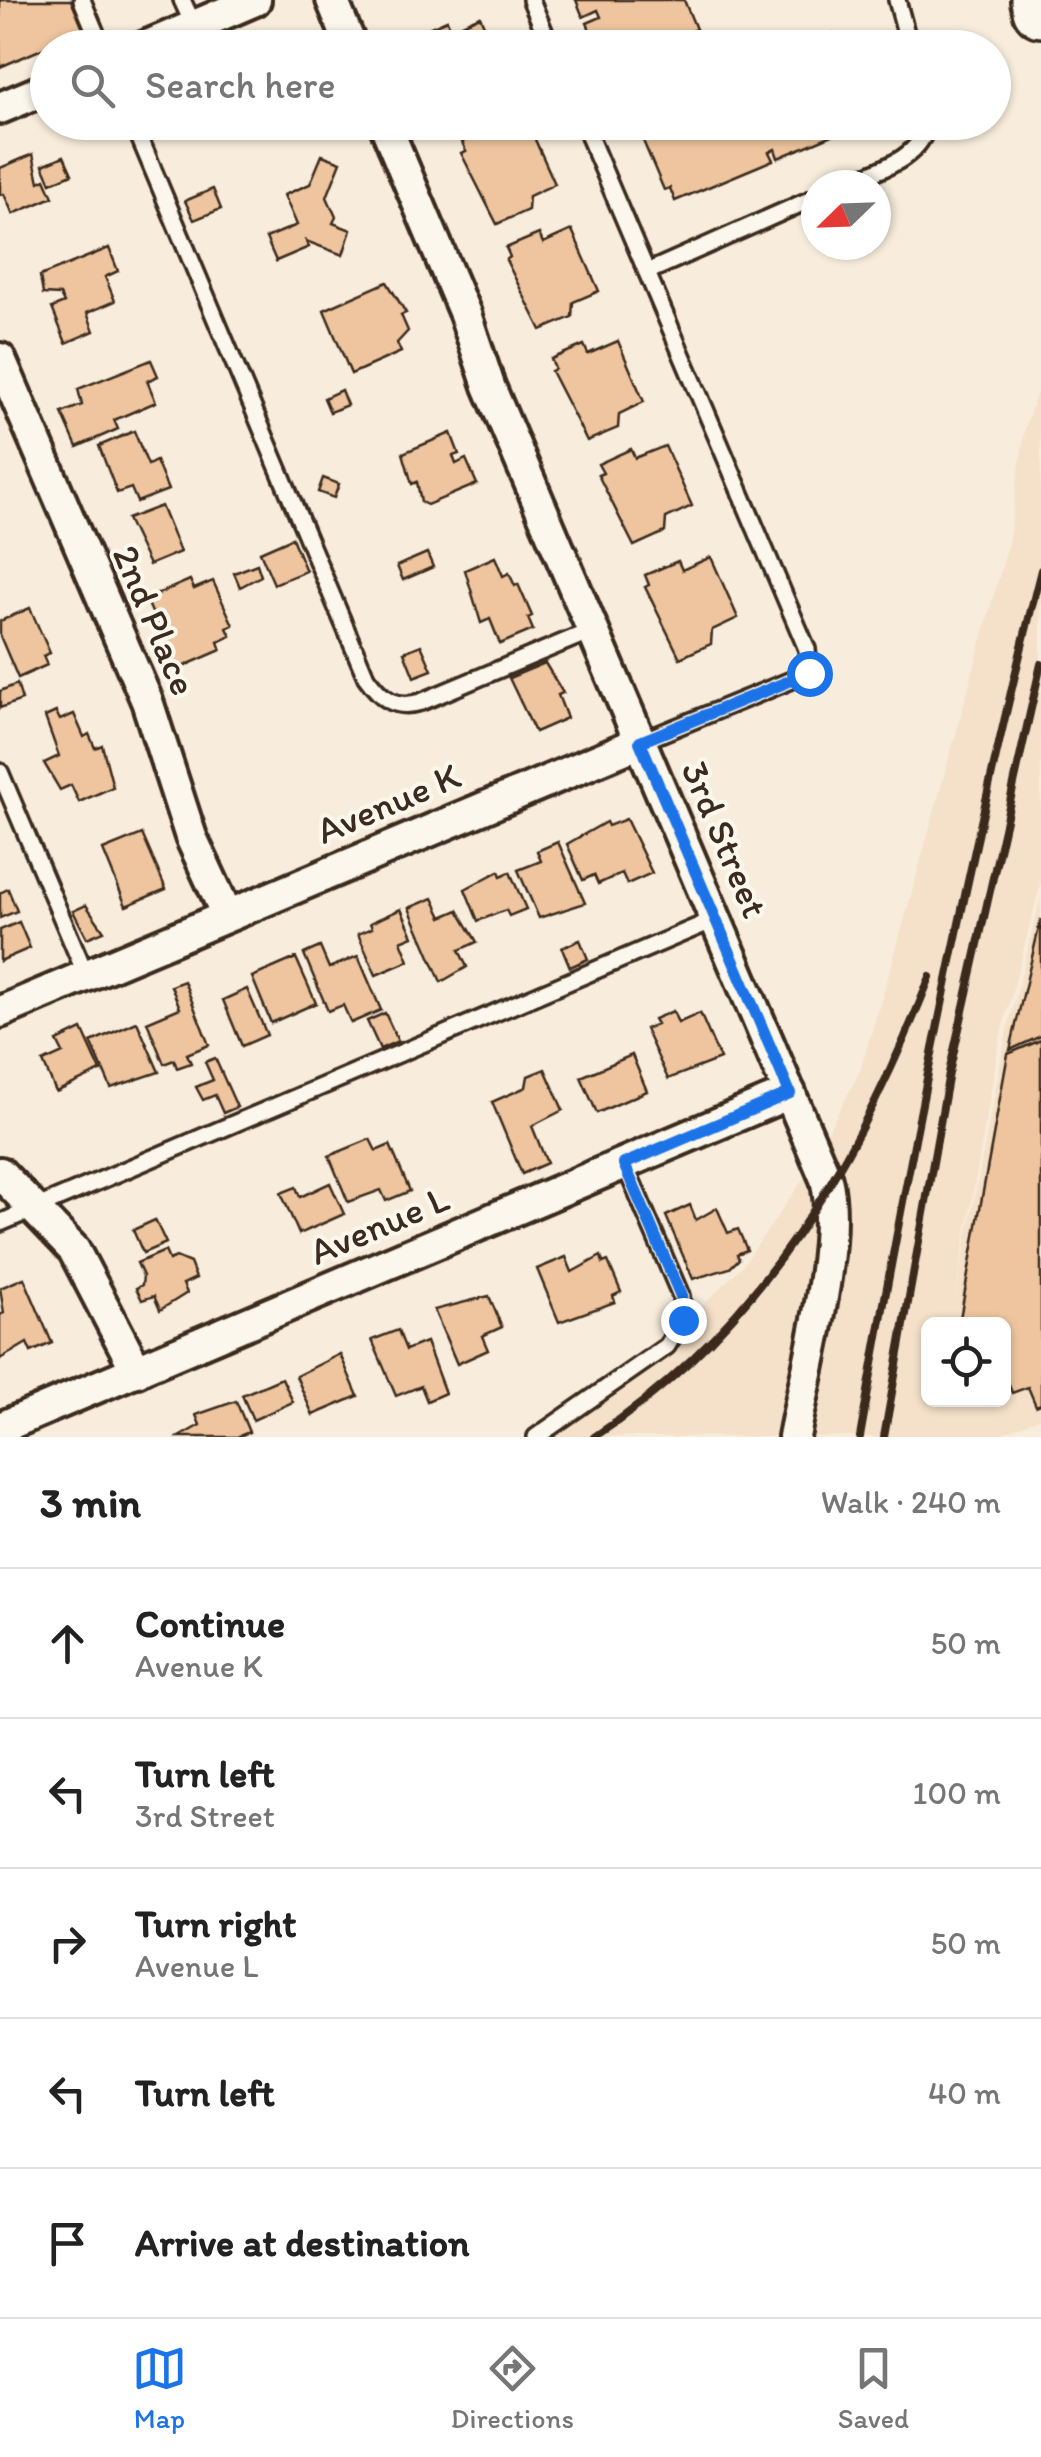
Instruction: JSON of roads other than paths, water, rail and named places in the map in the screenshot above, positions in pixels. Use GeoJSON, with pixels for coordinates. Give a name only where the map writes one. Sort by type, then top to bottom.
{"type":"FeatureCollection","features":[{"type":"Feature","properties":{"kind":"highway"},"geometry":{"type":"LineString","coordinates":[[1039,0],[1041,8]]}},
{"type":"Feature","properties":{"kind":"street"},"geometry":{"type":"LineString","coordinates":[[166,30],[188,13],[255,0]]}},
{"type":"Feature","properties":{"kind":"street"},"geometry":{"type":"LineString","coordinates":[[332,0],[344,30]]}},
{"type":"Feature","properties":{"kind":"street"},"geometry":{"type":"LineString","coordinates":[[0,108],[30,96]]}},
{"type":"Feature","properties":{"kind":"street","name":"3rd Street"},"geometry":{"type":"LineString","coordinates":[[391,140],[593,630],[790,1093],[831,1202],[794,1437]]}},
{"type":"Feature","properties":{"kind":"street","name":"2nd Place"},"geometry":{"type":"LineString","coordinates":[[0,359],[147,702],[184,820],[227,914]]}},
{"type":"Feature","properties":{"kind":"street","name":"Avenue K"},"geometry":{"type":"LineString","coordinates":[[0,1012],[640,742]]}},
{"type":"Feature","properties":{"kind":"street","name":"Avenue L"},"geometry":{"type":"LineString","coordinates":[[0,1428],[790,1093]]}},
{"type":"Feature","properties":{"kind":"street"},"geometry":{"type":"LineString","coordinates":[[0,1173],[74,1250],[137,1372]]}},
{"type":"Feature","properties":{"kind":"lane"},"geometry":{"type":"LineString","coordinates":[[82,0],[94,30]]}},
{"type":"Feature","properties":{"kind":"lane"},"geometry":{"type":"LineString","coordinates":[[531,0],[544,30]]}},
{"type":"Feature","properties":{"kind":"lane"},"geometry":{"type":"LineString","coordinates":[[898,0],[906,30]]}},
{"type":"Feature","properties":{"kind":"lane"},"geometry":{"type":"LineString","coordinates":[[141,140],[366,676],[382,698],[408,706],[421,702],[593,630]]}},
{"type":"Feature","properties":{"kind":"lane"},"geometry":{"type":"LineString","coordinates":[[591,140],[647,272],[801,204]]}},
{"type":"Feature","properties":{"kind":"lane"},"geometry":{"type":"LineString","coordinates":[[877,170],[906,157],[924,140]]}},
{"type":"Feature","properties":{"kind":"lane","name":"Avenue K"},"geometry":{"type":"LineString","coordinates":[[640,742],[809,673],[807,649],[647,272]]}},
{"type":"Feature","properties":{"kind":"lane"},"geometry":{"type":"LineString","coordinates":[[0,772],[86,975]]}},
{"type":"Feature","properties":{"kind":"lane"},"geometry":{"type":"LineString","coordinates":[[0,1223],[716,920]]}},
{"type":"Feature","properties":{"kind":"lane"},"geometry":{"type":"LineString","coordinates":[[536,1437],[667,1346],[683,1320],[681,1296],[624,1164]]}},
{"type":"Feature","properties":{"kind":"railway"},"geometry":{"type":"LineString","coordinates":[[860,1437],[942,1002],[1041,570]]}},
{"type":"Feature","properties":{"kind":"railway"},"geometry":{"type":"LineString","coordinates":[[884,1437],[949,1073],[1041,664]]}},
{"type":"Feature","properties":{"kind":"railway"},"geometry":{"type":"LineString","coordinates":[[594,1437],[653,1393],[707,1344],[755,1291],[798,1234],[871,1109],[930,977]]}}]}
